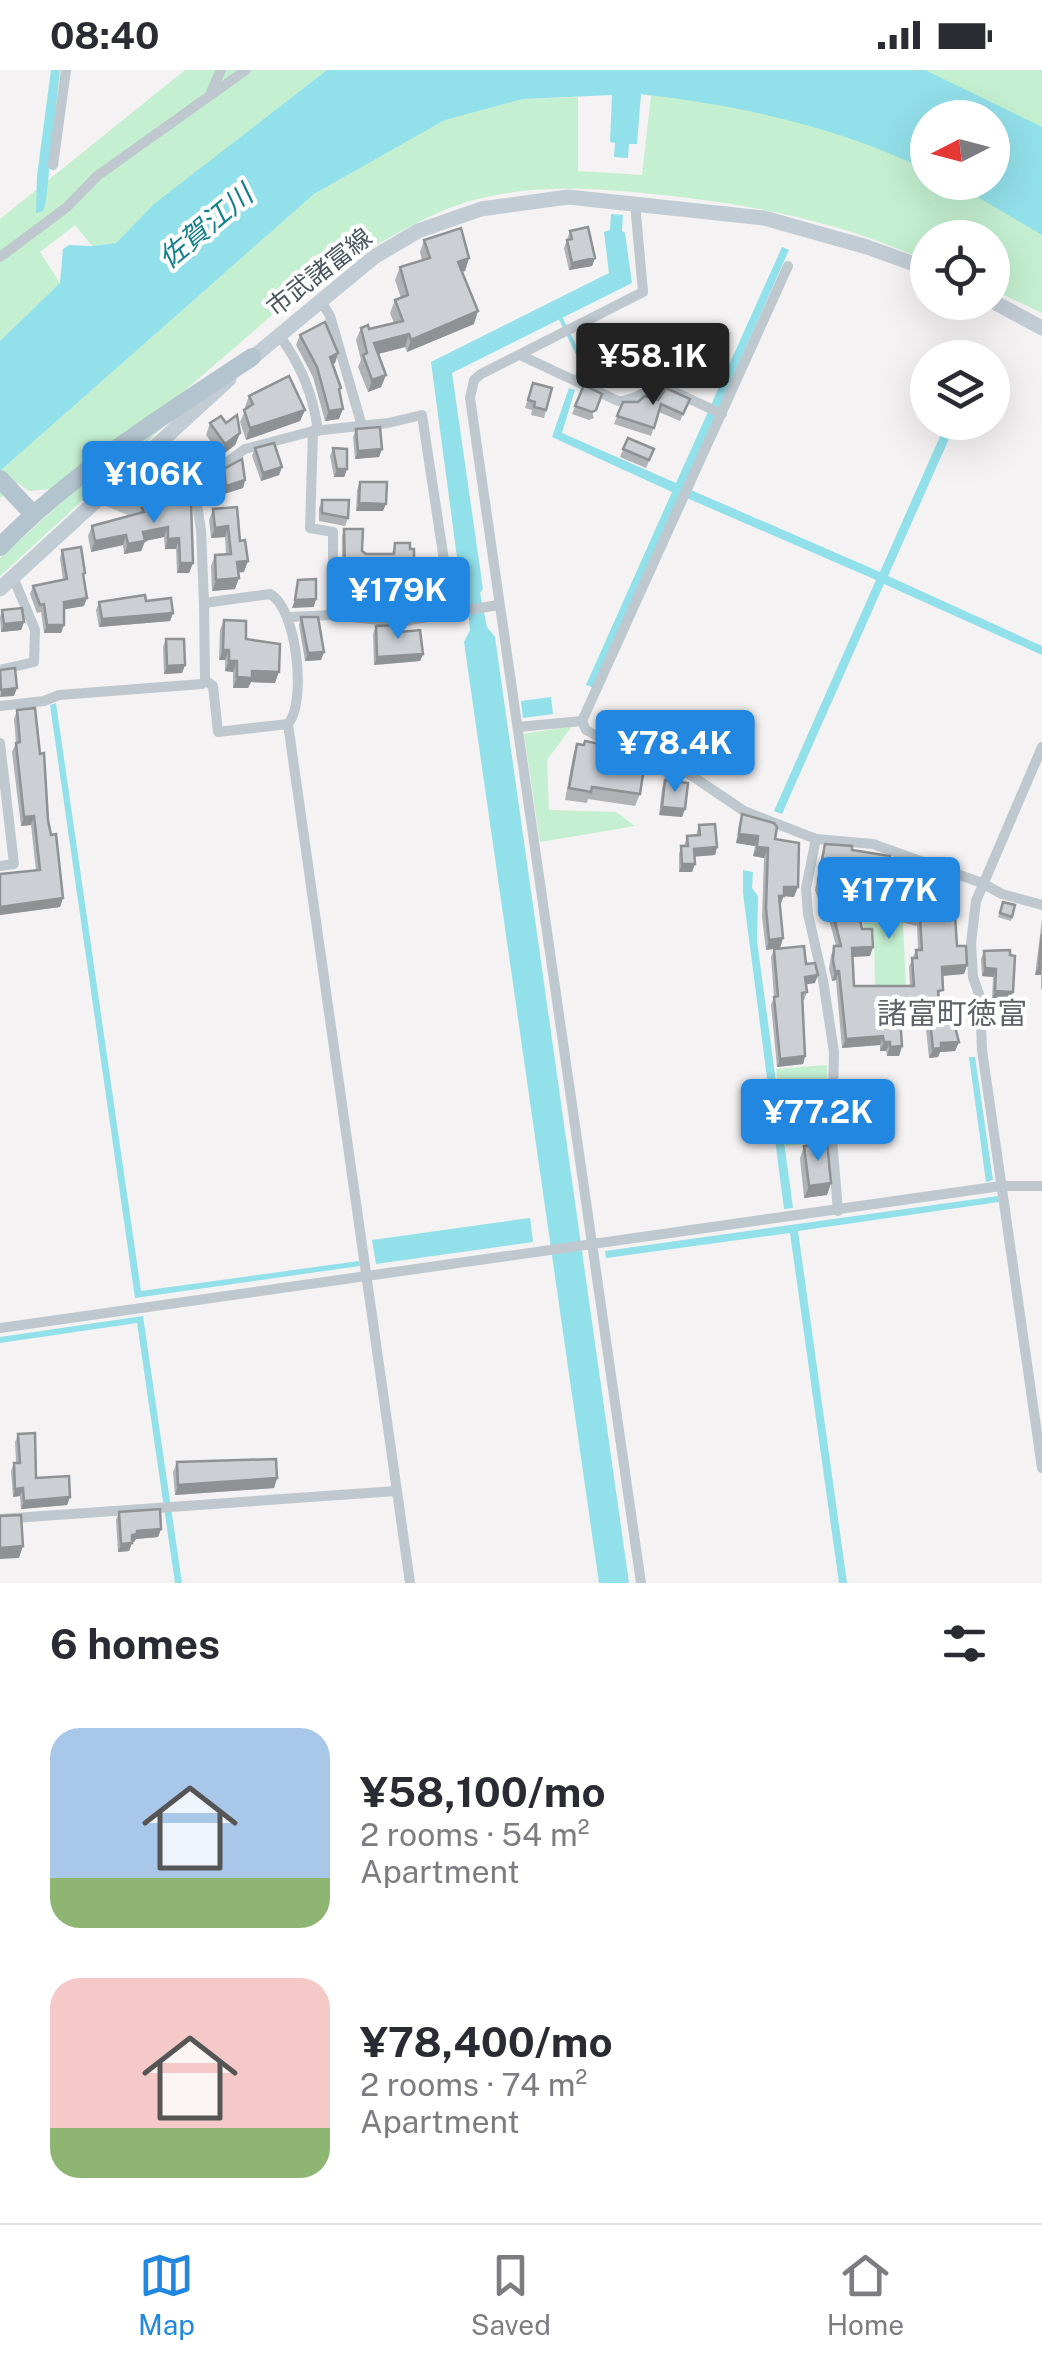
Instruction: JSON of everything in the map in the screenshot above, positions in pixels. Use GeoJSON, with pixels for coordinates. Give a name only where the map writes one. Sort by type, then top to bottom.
{"type":"FeatureCollection","features":[{"type":"Feature","properties":{"kind":"main road","name":"市武諸富線"},"geometry":{"type":"LineString","coordinates":[[6,583],[252,357],[374,257],[403,240],[481,209],[568,197],[764,218],[910,263]]}},
{"type":"Feature","properties":{"kind":"main road"},"geometry":{"type":"LineString","coordinates":[[1010,311],[1042,328]]}},
{"type":"Feature","properties":{"kind":"main road"},"geometry":{"type":"LineString","coordinates":[[0,547],[32,513],[252,357]]}},
{"type":"Feature","properties":{"kind":"main road"},"geometry":{"type":"LineString","coordinates":[[0,479],[32,513]]}},
{"type":"Feature","properties":{"kind":"street"},"geometry":{"type":"LineString","coordinates":[[54,165],[66,70]]}},
{"type":"Feature","properties":{"kind":"street"},"geometry":{"type":"LineString","coordinates":[[210,94],[222,70]]}},
{"type":"Feature","properties":{"kind":"street"},"geometry":{"type":"LineString","coordinates":[[0,257],[67,207],[98,176],[246,70]]}},
{"type":"Feature","properties":{"kind":"street"},"geometry":{"type":"LineString","coordinates":[[636,204],[643,292],[474,380],[470,398],[493,605],[518,727],[588,1244],[641,1583]]}},
{"type":"Feature","properties":{"kind":"street"},"geometry":{"type":"LineString","coordinates":[[582,722],[684,498],[717,412],[788,266]]}},
{"type":"Feature","properties":{"kind":"street"},"geometry":{"type":"LineString","coordinates":[[321,301],[330,316],[362,426]]}},
{"type":"Feature","properties":{"kind":"street"},"geometry":{"type":"LineString","coordinates":[[279,336],[298,361],[315,406],[310,528],[333,532],[333,615]]}},
{"type":"Feature","properties":{"kind":"street"},"geometry":{"type":"LineString","coordinates":[[520,355],[618,400],[630,401],[656,387],[664,387],[717,412]]}},
{"type":"Feature","properties":{"kind":"street"},"geometry":{"type":"LineString","coordinates":[[100,498],[131,511],[194,486],[245,449],[316,431],[422,415],[455,613]]}},
{"type":"Feature","properties":{"kind":"street"},"geometry":{"type":"LineString","coordinates":[[0,706],[44,701],[58,695],[202,684],[204,603],[200,518],[194,486]]}},
{"type":"Feature","properties":{"kind":"street"},"geometry":{"type":"LineString","coordinates":[[0,670],[34,662],[35,630],[6,583]]}},
{"type":"Feature","properties":{"kind":"street"},"geometry":{"type":"LineString","coordinates":[[204,603],[270,594],[279,599],[290,617],[298,702],[288,724],[410,1583]]}},
{"type":"Feature","properties":{"kind":"street"},"geometry":{"type":"LineString","coordinates":[[290,617],[333,615],[398,622],[493,605]]}},
{"type":"Feature","properties":{"kind":"street"},"geometry":{"type":"LineString","coordinates":[[205,680],[213,686],[218,732],[288,724]]}},
{"type":"Feature","properties":{"kind":"street"},"geometry":{"type":"LineString","coordinates":[[518,727],[582,722]]}},
{"type":"Feature","properties":{"kind":"street"},"geometry":{"type":"LineString","coordinates":[[582,722],[586,730],[604,740],[664,757],[744,812],[816,839],[873,844],[982,883],[1002,894],[1042,905]]}},
{"type":"Feature","properties":{"kind":"street"},"geometry":{"type":"LineString","coordinates":[[0,744],[14,864],[0,866]]}},
{"type":"Feature","properties":{"kind":"street"},"geometry":{"type":"LineString","coordinates":[[1042,747],[982,883],[970,943],[1042,1468]]}},
{"type":"Feature","properties":{"kind":"street"},"geometry":{"type":"LineString","coordinates":[[816,839],[806,888],[834,1052],[832,1138],[838,1211]]}},
{"type":"Feature","properties":{"kind":"street"},"geometry":{"type":"LineString","coordinates":[[0,1328],[1001,1186],[1042,1186]]}},
{"type":"Feature","properties":{"kind":"street"},"geometry":{"type":"LineString","coordinates":[[0,1519],[396,1491]]}},
{"type":"Feature","properties":{"kind":"green space"},"geometry":{"type":"Polygon","coordinates":[[[185,70],[327,70],[155,203],[116,243],[92,246],[75,225],[40,252],[60,283],[0,341],[0,219],[185,70]]]}},
{"type":"Feature","properties":{"kind":"green space"},"geometry":{"type":"Polygon","coordinates":[[[878,70],[1042,70],[1042,141],[1010,125],[1010,100],[960,100],[878,70]]]}},
{"type":"Feature","properties":{"kind":"green space"},"geometry":{"type":"Polygon","coordinates":[[[657,80],[910,141],[910,200],[1010,200],[1010,195],[1042,213],[1042,313],[1010,298],[1010,220],[910,220],[910,254],[798,217],[731,204],[592,189],[498,195],[434,214],[323,271],[175,399],[53,489],[29,491],[18,483],[0,498],[0,471],[314,194],[445,120],[523,99],[578,97],[578,171],[642,175],[651,96],[640,94],[657,80]]]}},
{"type":"Feature","properties":{"kind":"green space"},"geometry":{"type":"Polygon","coordinates":[[[164,426],[0,576],[0,558],[82,484],[164,426]]]}},
{"type":"Feature","properties":{"kind":"green space"},"geometry":{"type":"Polygon","coordinates":[[[421,578],[433,610],[373,619],[377,582],[421,578]]]}},
{"type":"Feature","properties":{"kind":"green space"},"geometry":{"type":"Polygon","coordinates":[[[572,726],[547,760],[549,810],[616,812],[635,826],[540,842],[524,734],[572,726]]]}},
{"type":"Feature","properties":{"kind":"green space"},"geometry":{"type":"Polygon","coordinates":[[[859,893],[879,897],[881,923],[903,922],[906,987],[875,988],[874,932],[865,931],[859,893]]]}},
{"type":"Feature","properties":{"kind":"green space"},"geometry":{"type":"Polygon","coordinates":[[[827,1065],[828,1098],[795,1100],[801,1145],[786,1146],[776,1069],[827,1065]]]}},
{"type":"Feature","properties":{"kind":"water"},"geometry":{"type":"Polygon","coordinates":[[[51,70],[60,70],[46,200],[43,211],[36,213],[37,176],[51,70]]]}},
{"type":"Feature","properties":{"kind":"water","name":"佐賀江川"},"geometry":{"type":"Polygon","coordinates":[[[327,70],[925,70],[987,100],[910,100],[910,162],[858,141],[788,120],[641,94],[637,144],[629,144],[628,158],[614,157],[615,143],[610,142],[612,95],[523,99],[445,120],[314,194],[0,471],[0,341],[60,283],[63,249],[69,245],[116,243],[155,203],[327,70]]]}},
{"type":"Feature","properties":{"kind":"water"},"geometry":{"type":"Polygon","coordinates":[[[1010,111],[1042,127],[1042,235],[983,200],[1010,200],[1010,111]]]}},
{"type":"Feature","properties":{"kind":"water"},"geometry":{"type":"Polygon","coordinates":[[[611,214],[623,215],[622,231],[632,283],[452,373],[483,589],[480,593],[487,627],[495,637],[629,1583],[599,1583],[464,642],[470,630],[466,592],[461,587],[431,362],[609,273],[604,232],[610,230],[611,214]]]}},
{"type":"Feature","properties":{"kind":"water"},"geometry":{"type":"Polygon","coordinates":[[[782,247],[789,250],[684,487],[880,572],[938,440],[948,440],[888,576],[1042,646],[1042,655],[884,584],[782,814],[774,811],[876,580],[680,495],[594,688],[586,685],[672,492],[552,437],[569,388],[575,390],[562,433],[676,483],[782,247]]]}},
{"type":"Feature","properties":{"kind":"water"},"geometry":{"type":"Polygon","coordinates":[[[551,697],[553,714],[523,718],[521,701],[551,697]]]}},
{"type":"Feature","properties":{"kind":"water"},"geometry":{"type":"Polygon","coordinates":[[[56,703],[141,1291],[359,1261],[360,1266],[135,1298],[50,705],[56,703]]]}},
{"type":"Feature","properties":{"kind":"water"},"geometry":{"type":"Polygon","coordinates":[[[743,870],[753,872],[752,888],[758,896],[757,941],[793,1208],[784,1209],[743,870]]]}},
{"type":"Feature","properties":{"kind":"water"},"geometry":{"type":"Polygon","coordinates":[[[969,1057],[975,1057],[993,1180],[986,1182],[969,1057]]]}},
{"type":"Feature","properties":{"kind":"water"},"geometry":{"type":"Polygon","coordinates":[[[998,1196],[999,1202],[798,1231],[847,1583],[839,1583],[790,1233],[606,1258],[605,1251],[998,1196]]]}},
{"type":"Feature","properties":{"kind":"water"},"geometry":{"type":"Polygon","coordinates":[[[530,1218],[533,1242],[376,1264],[372,1240],[530,1218]]]}},
{"type":"Feature","properties":{"kind":"water"},"geometry":{"type":"Polygon","coordinates":[[[143,1316],[182,1583],[175,1583],[137,1323],[0,1343],[0,1337],[143,1316]]]}},
{"type":"Feature","properties":{"kind":"building"},"geometry":{"type":"Polygon","coordinates":[[[588,227],[595,258],[572,263],[567,240],[572,239],[570,231],[588,227]]]}},
{"type":"Feature","properties":{"kind":"building"},"geometry":{"type":"Polygon","coordinates":[[[461,228],[469,258],[458,262],[478,311],[411,340],[409,334],[374,343],[386,375],[372,380],[363,355],[367,353],[361,328],[403,321],[395,300],[408,295],[400,267],[430,258],[424,240],[461,228]]]}},
{"type":"Feature","properties":{"kind":"building"},"geometry":{"type":"Polygon","coordinates":[[[325,322],[338,353],[330,357],[341,388],[343,409],[329,411],[317,367],[300,335],[325,322]]]}},
{"type":"Feature","properties":{"kind":"building"},"geometry":{"type":"Polygon","coordinates":[[[594,359],[607,364],[603,375],[590,369],[594,359]]]}},
{"type":"Feature","properties":{"kind":"building"},"geometry":{"type":"Polygon","coordinates":[[[289,376],[305,410],[250,428],[244,410],[253,404],[249,396],[289,376]]]}},
{"type":"Feature","properties":{"kind":"building"},"geometry":{"type":"Polygon","coordinates":[[[533,383],[552,388],[546,410],[534,407],[535,402],[528,400],[533,383]]]}},
{"type":"Feature","properties":{"kind":"building"},"geometry":{"type":"Polygon","coordinates":[[[584,385],[602,394],[592,412],[575,406],[584,385]]]}},
{"type":"Feature","properties":{"kind":"building"},"geometry":{"type":"Polygon","coordinates":[[[666,388],[690,399],[683,414],[661,404],[654,428],[617,416],[623,402],[638,402],[645,396],[658,400],[666,388]]]}},
{"type":"Feature","properties":{"kind":"building"},"geometry":{"type":"Polygon","coordinates":[[[237,415],[240,433],[225,444],[210,423],[221,416],[226,423],[237,415]]]}},
{"type":"Feature","properties":{"kind":"building"},"geometry":{"type":"Polygon","coordinates":[[[380,427],[382,449],[358,451],[356,429],[380,427]]]}},
{"type":"Feature","properties":{"kind":"building"},"geometry":{"type":"Polygon","coordinates":[[[628,438],[654,449],[649,460],[623,449],[628,438]]]}},
{"type":"Feature","properties":{"kind":"building"},"geometry":{"type":"Polygon","coordinates":[[[274,443],[282,467],[263,473],[255,448],[274,443]]]}},
{"type":"Feature","properties":{"kind":"building"},"geometry":{"type":"Polygon","coordinates":[[[333,448],[347,449],[347,469],[337,469],[333,448]]]}},
{"type":"Feature","properties":{"kind":"building"},"geometry":{"type":"Polygon","coordinates":[[[178,451],[187,473],[168,480],[165,475],[161,477],[154,461],[178,451]]]}},
{"type":"Feature","properties":{"kind":"building"},"geometry":{"type":"Polygon","coordinates":[[[242,459],[245,480],[226,486],[224,469],[242,459]]]}},
{"type":"Feature","properties":{"kind":"building"},"geometry":{"type":"Polygon","coordinates":[[[360,482],[387,482],[386,504],[359,503],[360,482]]]}},
{"type":"Feature","properties":{"kind":"building"},"geometry":{"type":"Polygon","coordinates":[[[191,500],[193,563],[180,563],[179,538],[168,539],[168,527],[143,532],[145,541],[128,544],[126,535],[95,541],[92,526],[144,512],[142,508],[157,501],[191,500]]]}},
{"type":"Feature","properties":{"kind":"building"},"geometry":{"type":"Polygon","coordinates":[[[322,500],[349,500],[348,518],[322,513],[322,500]]]}},
{"type":"Feature","properties":{"kind":"building"},"geometry":{"type":"Polygon","coordinates":[[[237,507],[240,541],[245,540],[248,561],[237,562],[239,578],[216,580],[215,555],[231,554],[228,526],[215,528],[213,509],[237,507]]]}},
{"type":"Feature","properties":{"kind":"building"},"geometry":{"type":"Polygon","coordinates":[[[344,529],[363,529],[362,551],[366,554],[394,554],[395,543],[410,543],[414,566],[345,570],[344,529]]]}},
{"type":"Feature","properties":{"kind":"building"},"geometry":{"type":"Polygon","coordinates":[[[81,547],[87,598],[64,602],[64,625],[47,625],[44,604],[40,605],[33,586],[67,579],[62,550],[81,547]]]}},
{"type":"Feature","properties":{"kind":"building"},"geometry":{"type":"Polygon","coordinates":[[[316,579],[316,599],[295,600],[298,580],[316,579]]]}},
{"type":"Feature","properties":{"kind":"building"},"geometry":{"type":"Polygon","coordinates":[[[145,595],[146,601],[171,598],[173,613],[102,619],[99,602],[145,595]]]}},
{"type":"Feature","properties":{"kind":"building"},"geometry":{"type":"Polygon","coordinates":[[[22,608],[24,622],[4,624],[2,610],[22,608]]]}},
{"type":"Feature","properties":{"kind":"building"},"geometry":{"type":"Polygon","coordinates":[[[301,617],[318,617],[324,652],[308,653],[301,617]]]}},
{"type":"Feature","properties":{"kind":"building"},"geometry":{"type":"Polygon","coordinates":[[[224,620],[246,621],[246,639],[280,644],[279,672],[252,671],[252,678],[237,677],[237,661],[229,661],[229,650],[223,650],[224,620]]]}},
{"type":"Feature","properties":{"kind":"building"},"geometry":{"type":"Polygon","coordinates":[[[400,625],[401,632],[420,630],[423,654],[377,657],[376,626],[400,625]]]}},
{"type":"Feature","properties":{"kind":"building"},"geometry":{"type":"Polygon","coordinates":[[[166,639],[184,639],[185,665],[167,666],[166,639]]]}},
{"type":"Feature","properties":{"kind":"building"},"geometry":{"type":"Polygon","coordinates":[[[15,668],[17,688],[1,690],[0,670],[15,668]]]}},
{"type":"Feature","properties":{"kind":"building"},"geometry":{"type":"Polygon","coordinates":[[[35,708],[40,754],[44,753],[48,820],[51,835],[56,834],[63,898],[0,907],[0,874],[40,870],[34,816],[24,817],[16,743],[20,742],[17,710],[35,708]]]}},
{"type":"Feature","properties":{"kind":"building"},"geometry":{"type":"Polygon","coordinates":[[[616,740],[647,748],[640,794],[569,788],[577,744],[584,745],[585,741],[615,747],[616,740]]]}},
{"type":"Feature","properties":{"kind":"building"},"geometry":{"type":"Polygon","coordinates":[[[665,780],[688,783],[685,809],[662,807],[665,780]]]}},
{"type":"Feature","properties":{"kind":"building"},"geometry":{"type":"Polygon","coordinates":[[[742,814],[774,823],[775,839],[799,843],[798,887],[784,887],[784,896],[779,896],[783,938],[769,940],[768,848],[757,847],[758,836],[739,834],[742,814]]]}},
{"type":"Feature","properties":{"kind":"building"},"geometry":{"type":"Polygon","coordinates":[[[715,824],[717,847],[694,849],[695,864],[682,864],[681,846],[688,846],[687,836],[700,835],[699,825],[715,824]]]}},
{"type":"Feature","properties":{"kind":"building"},"geometry":{"type":"Polygon","coordinates":[[[825,844],[890,856],[888,869],[913,873],[913,860],[933,864],[932,901],[954,899],[957,946],[966,946],[967,965],[942,967],[943,990],[938,991],[940,1021],[953,1019],[959,1042],[941,1043],[941,1048],[933,1049],[929,1010],[922,1010],[922,1001],[899,1002],[902,1046],[890,1047],[883,1036],[846,1039],[839,971],[835,971],[833,960],[834,946],[841,946],[829,898],[825,900],[818,881],[825,844]],[[847,878],[854,918],[859,916],[862,929],[872,929],[873,947],[852,948],[854,986],[914,986],[912,958],[917,958],[916,950],[922,950],[920,917],[888,909],[891,886],[847,878]]]}},
{"type":"Feature","properties":{"kind":"building"},"geometry":{"type":"Polygon","coordinates":[[[1003,902],[1015,905],[1012,917],[1000,913],[1003,902]]]}},
{"type":"Feature","properties":{"kind":"building"},"geometry":{"type":"Polygon","coordinates":[[[804,946],[806,964],[815,963],[818,975],[805,977],[807,992],[802,993],[805,1056],[780,1059],[774,949],[804,946]]]}},
{"type":"Feature","properties":{"kind":"building"},"geometry":{"type":"Polygon","coordinates":[[[1010,950],[1010,955],[1015,956],[1013,992],[995,991],[996,969],[985,968],[984,951],[1010,950]]]}},
{"type":"Feature","properties":{"kind":"building"},"geometry":{"type":"Polygon","coordinates":[[[827,1143],[831,1183],[809,1186],[804,1146],[827,1143]]]}},
{"type":"Feature","properties":{"kind":"building"},"geometry":{"type":"Polygon","coordinates":[[[35,1433],[36,1478],[69,1476],[70,1497],[24,1501],[23,1488],[15,1489],[14,1463],[20,1463],[18,1434],[35,1433]]]}},
{"type":"Feature","properties":{"kind":"building"},"geometry":{"type":"Polygon","coordinates":[[[276,1459],[277,1478],[178,1485],[177,1462],[276,1459]]]}},
{"type":"Feature","properties":{"kind":"building"},"geometry":{"type":"Polygon","coordinates":[[[160,1509],[161,1529],[137,1531],[132,1535],[132,1543],[121,1544],[119,1512],[160,1509]]]}},
{"type":"Feature","properties":{"kind":"building"},"geometry":{"type":"Polygon","coordinates":[[[21,1515],[23,1546],[0,1548],[0,1516],[21,1515]]]}},
{"type":"Feature","properties":{"kind":"waterway"},"geometry":{"type":"LineString","coordinates":[[561,319],[583,364],[576,378]]}},
{"type":"Feature","properties":{"kind":"district","name":"諸富町徳富"},"geometry":{"type":"Point","coordinates":[952,1013]}}]}
